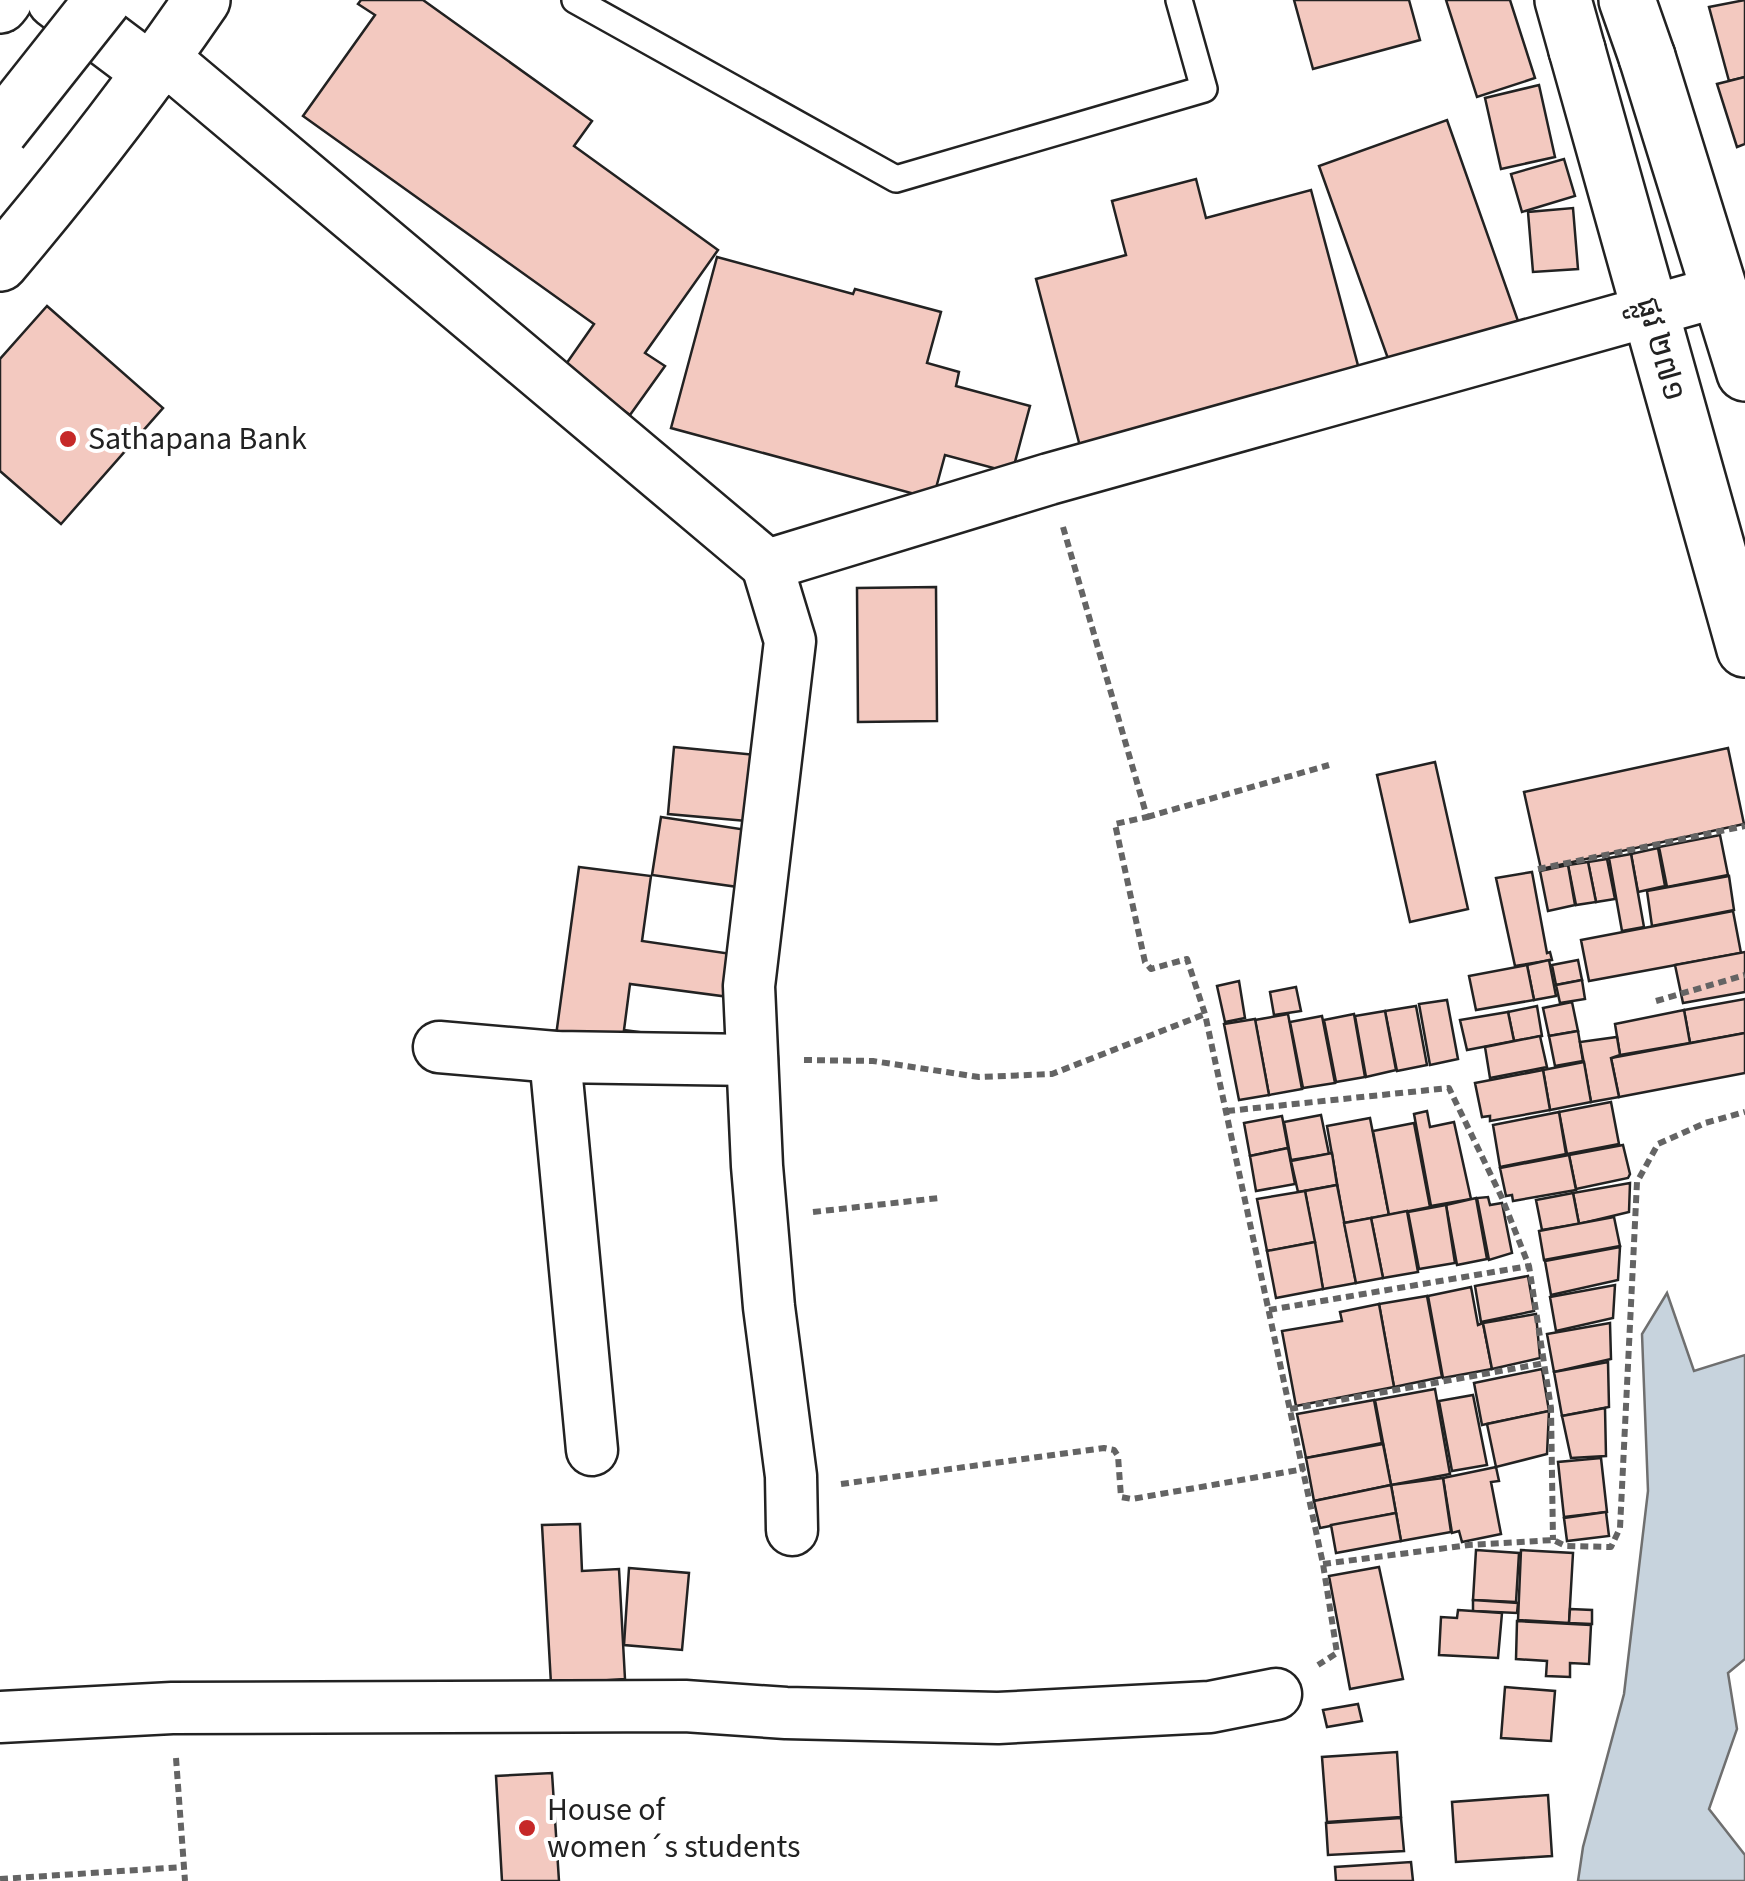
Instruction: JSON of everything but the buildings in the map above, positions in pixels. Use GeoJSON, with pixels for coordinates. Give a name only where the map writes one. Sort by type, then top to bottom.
{"type":"FeatureCollection","features":[{"type":"Feature","properties":{"kind":"main road"},"geometry":{"type":"LineString","coordinates":[[55,0],[158,65]]}},
{"type":"Feature","properties":{"kind":"main road"},"geometry":{"type":"LineString","coordinates":[[0,130],[103,0]]}},
{"type":"Feature","properties":{"kind":"main road"},"geometry":{"type":"LineString","coordinates":[[0,263],[78,172],[202,0]]}},
{"type":"Feature","properties":{"kind":"main road"},"geometry":{"type":"LineString","coordinates":[[1628,0],[1745,373]]}},
{"type":"Feature","properties":{"kind":"main road","name":"ផ្លូវ ២៧១"},"geometry":{"type":"LineString","coordinates":[[1570,25],[1745,649]]}},
{"type":"Feature","properties":{"kind":"street"},"geometry":{"type":"LineString","coordinates":[[158,65],[767,565],[790,641],[748,986],[762,1218],[792,1510]]}},
{"type":"Feature","properties":{"kind":"street"},"geometry":{"type":"LineString","coordinates":[[767,565],[1049,479],[1718,292]]}},
{"type":"Feature","properties":{"kind":"street"},"geometry":{"type":"LineString","coordinates":[[439,1047],[555,1057],[752,1060]]}},
{"type":"Feature","properties":{"kind":"street"},"geometry":{"type":"LineString","coordinates":[[555,1057],[592,1450]]}},
{"type":"Feature","properties":{"kind":"street"},"geometry":{"type":"LineString","coordinates":[[0,1717],[172,1708],[685,1706],[786,1714],[998,1718],[1210,1707],[1276,1694]]}},
{"type":"Feature","properties":{"kind":"lane"},"geometry":{"type":"LineString","coordinates":[[575,0],[896,179],[1204,89],[1179,0]]}},
{"type":"Feature","properties":{"kind":"path"},"geometry":{"type":"LineString","coordinates":[[1049,479],[1147,816]]}},
{"type":"Feature","properties":{"kind":"path"},"geometry":{"type":"LineString","coordinates":[[1276,1694],[1337,1653],[1323,1564],[1205,1014],[1187,960],[1151,968],[1146,962],[1116,824],[1329,765]]}},
{"type":"Feature","properties":{"kind":"path"},"geometry":{"type":"LineString","coordinates":[[1538,869],[1745,826]]}},
{"type":"Feature","properties":{"kind":"path"},"geometry":{"type":"LineString","coordinates":[[1656,1001],[1745,974]]}},
{"type":"Feature","properties":{"kind":"path"},"geometry":{"type":"LineString","coordinates":[[752,1060],[873,1060],[978,1077],[1052,1074],[1205,1014]]}},
{"type":"Feature","properties":{"kind":"path"},"geometry":{"type":"LineString","coordinates":[[1226,1111],[1448,1088],[1502,1198],[1529,1266],[1551,1408],[1553,1540]]}},
{"type":"Feature","properties":{"kind":"path"},"geometry":{"type":"LineString","coordinates":[[1323,1564],[1469,1545],[1553,1540],[1566,1546],[1611,1547],[1620,1528],[1637,1182],[1658,1144],[1705,1123],[1745,1112]]}},
{"type":"Feature","properties":{"kind":"path"},"geometry":{"type":"LineString","coordinates":[[762,1218],[939,1198]]}},
{"type":"Feature","properties":{"kind":"path"},"geometry":{"type":"LineString","coordinates":[[1270,1310],[1529,1266]]}},
{"type":"Feature","properties":{"kind":"path"},"geometry":{"type":"LineString","coordinates":[[1290,1409],[1544,1363]]}},
{"type":"Feature","properties":{"kind":"path"},"geometry":{"type":"LineString","coordinates":[[792,1510],[1104,1448],[1114,1450],[1118,1456],[1121,1497],[1132,1499],[1304,1469]]}},
{"type":"Feature","properties":{"kind":"path"},"geometry":{"type":"LineString","coordinates":[[172,1708],[184,1881]]}},
{"type":"Feature","properties":{"kind":"path"},"geometry":{"type":"LineString","coordinates":[[0,1879],[183,1867]]}},
{"type":"Feature","properties":{"kind":"shaded area"},"geometry":{"type":"Polygon","coordinates":[[[1667,1293],[1694,1371],[1745,1355],[1745,1659],[1728,1673],[1737,1729],[1709,1809],[1745,1855],[1745,1881],[1578,1881],[1583,1847],[1624,1694],[1648,1491],[1642,1334],[1667,1293]]]}},
{"type":"Feature","properties":{"kind":"place","name":"Sathapana Bank"},"geometry":{"type":"Point","coordinates":[68,439]}},
{"type":"Feature","properties":{"kind":"place","name":"House of women´s students"},"geometry":{"type":"Point","coordinates":[527,1828]}}]}
